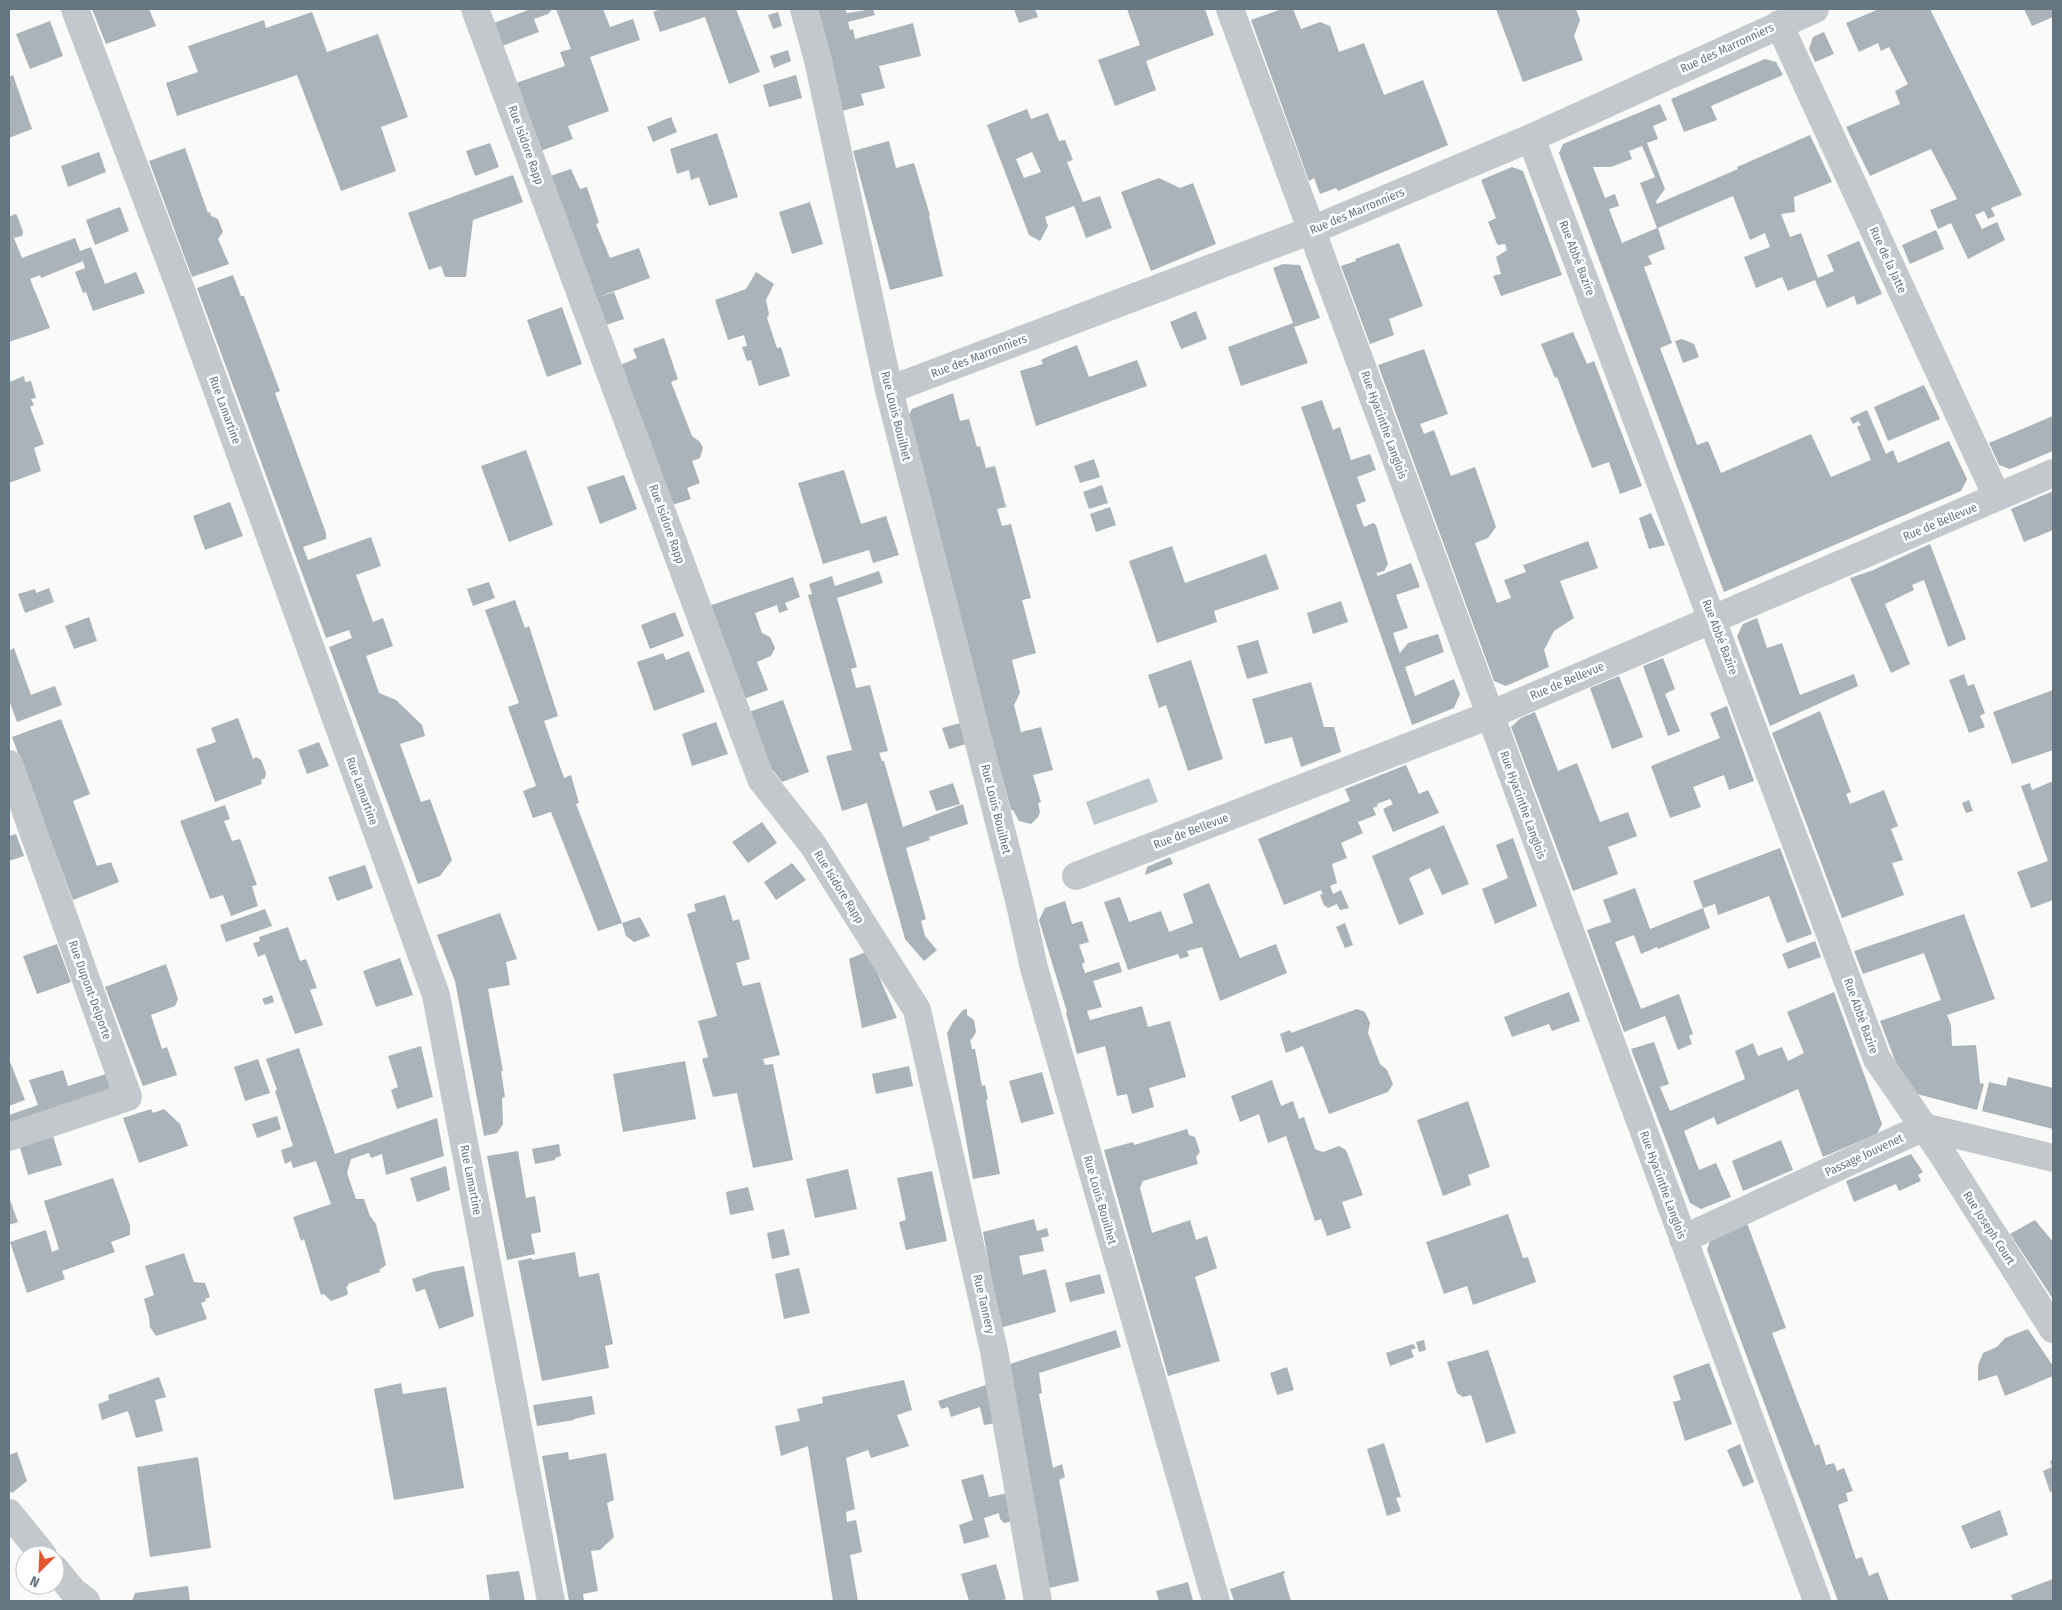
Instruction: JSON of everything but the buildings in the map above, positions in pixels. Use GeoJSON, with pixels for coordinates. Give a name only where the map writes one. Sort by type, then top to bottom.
{"type":"FeatureCollection","features":[{"type":"Feature","properties":{"kind":"street","name":"Rue Lamartine"},"geometry":{"type":"LineString","coordinates":[[75,9],[181,290],[436,995],[551,1601]]}},
{"type":"Feature","properties":{"kind":"street","name":"Rue Isidore Rapp"},"geometry":{"type":"LineString","coordinates":[[475,9],[761,779],[813,845],[916,1010]]}},
{"type":"Feature","properties":{"kind":"street","name":"Rue Louis Bouilhet"},"geometry":{"type":"LineString","coordinates":[[804,9],[818,60],[889,390],[1020,904],[1034,968],[1216,1601]]}},
{"type":"Feature","properties":{"kind":"street","name":"Rue Hyacinthe Langlois"},"geometry":{"type":"LineString","coordinates":[[1230,9],[1817,1601]]}},
{"type":"Feature","properties":{"kind":"street","name":"Rue des Marronniers"},"geometry":{"type":"LineString","coordinates":[[889,390],[1312,230],[1531,138],[1815,9]]}},
{"type":"Feature","properties":{"kind":"street","name":"Rue de la Jatte"},"geometry":{"type":"LineString","coordinates":[[1779,24],[1997,497]]}},
{"type":"Feature","properties":{"kind":"street","name":"Rue Abbé Bazire"},"geometry":{"type":"LineString","coordinates":[[1531,138],[1877,1060],[1924,1127]]}},
{"type":"Feature","properties":{"kind":"street","name":"Rue de Bellevue"},"geometry":{"type":"LineString","coordinates":[[1076,876],[1490,715],[2053,473]]}},
{"type":"Feature","properties":{"kind":"street","name":"Rue Dupont-Delporte"},"geometry":{"type":"LineString","coordinates":[[9,764],[128,1097],[9,1136]]}},
{"type":"Feature","properties":{"kind":"street","name":"Rue Tannery"},"geometry":{"type":"LineString","coordinates":[[916,1010],[994,1351],[1038,1601]]}},
{"type":"Feature","properties":{"kind":"street"},"geometry":{"type":"LineString","coordinates":[[1924,1127],[2053,1158]]}},
{"type":"Feature","properties":{"kind":"street","name":"Passage Jouvenet"},"geometry":{"type":"LineString","coordinates":[[1683,1239],[1924,1127]]}},
{"type":"Feature","properties":{"kind":"street","name":"Rue Joseph Court"},"geometry":{"type":"LineString","coordinates":[[1924,1127],[2053,1329]]}},
{"type":"Feature","properties":{"kind":"street"},"geometry":{"type":"LineString","coordinates":[[9,1513],[35,1545]]}},
{"type":"Feature","properties":{"kind":"street"},"geometry":{"type":"LineString","coordinates":[[65,1582],[73,1592],[86,1601]]}},
{"type":"Feature","properties":{"kind":"shaded area"},"geometry":{"type":"Polygon","coordinates":[[[1149,778],[1158,802],[1094,825],[1086,802],[1149,778]]]}}]}
